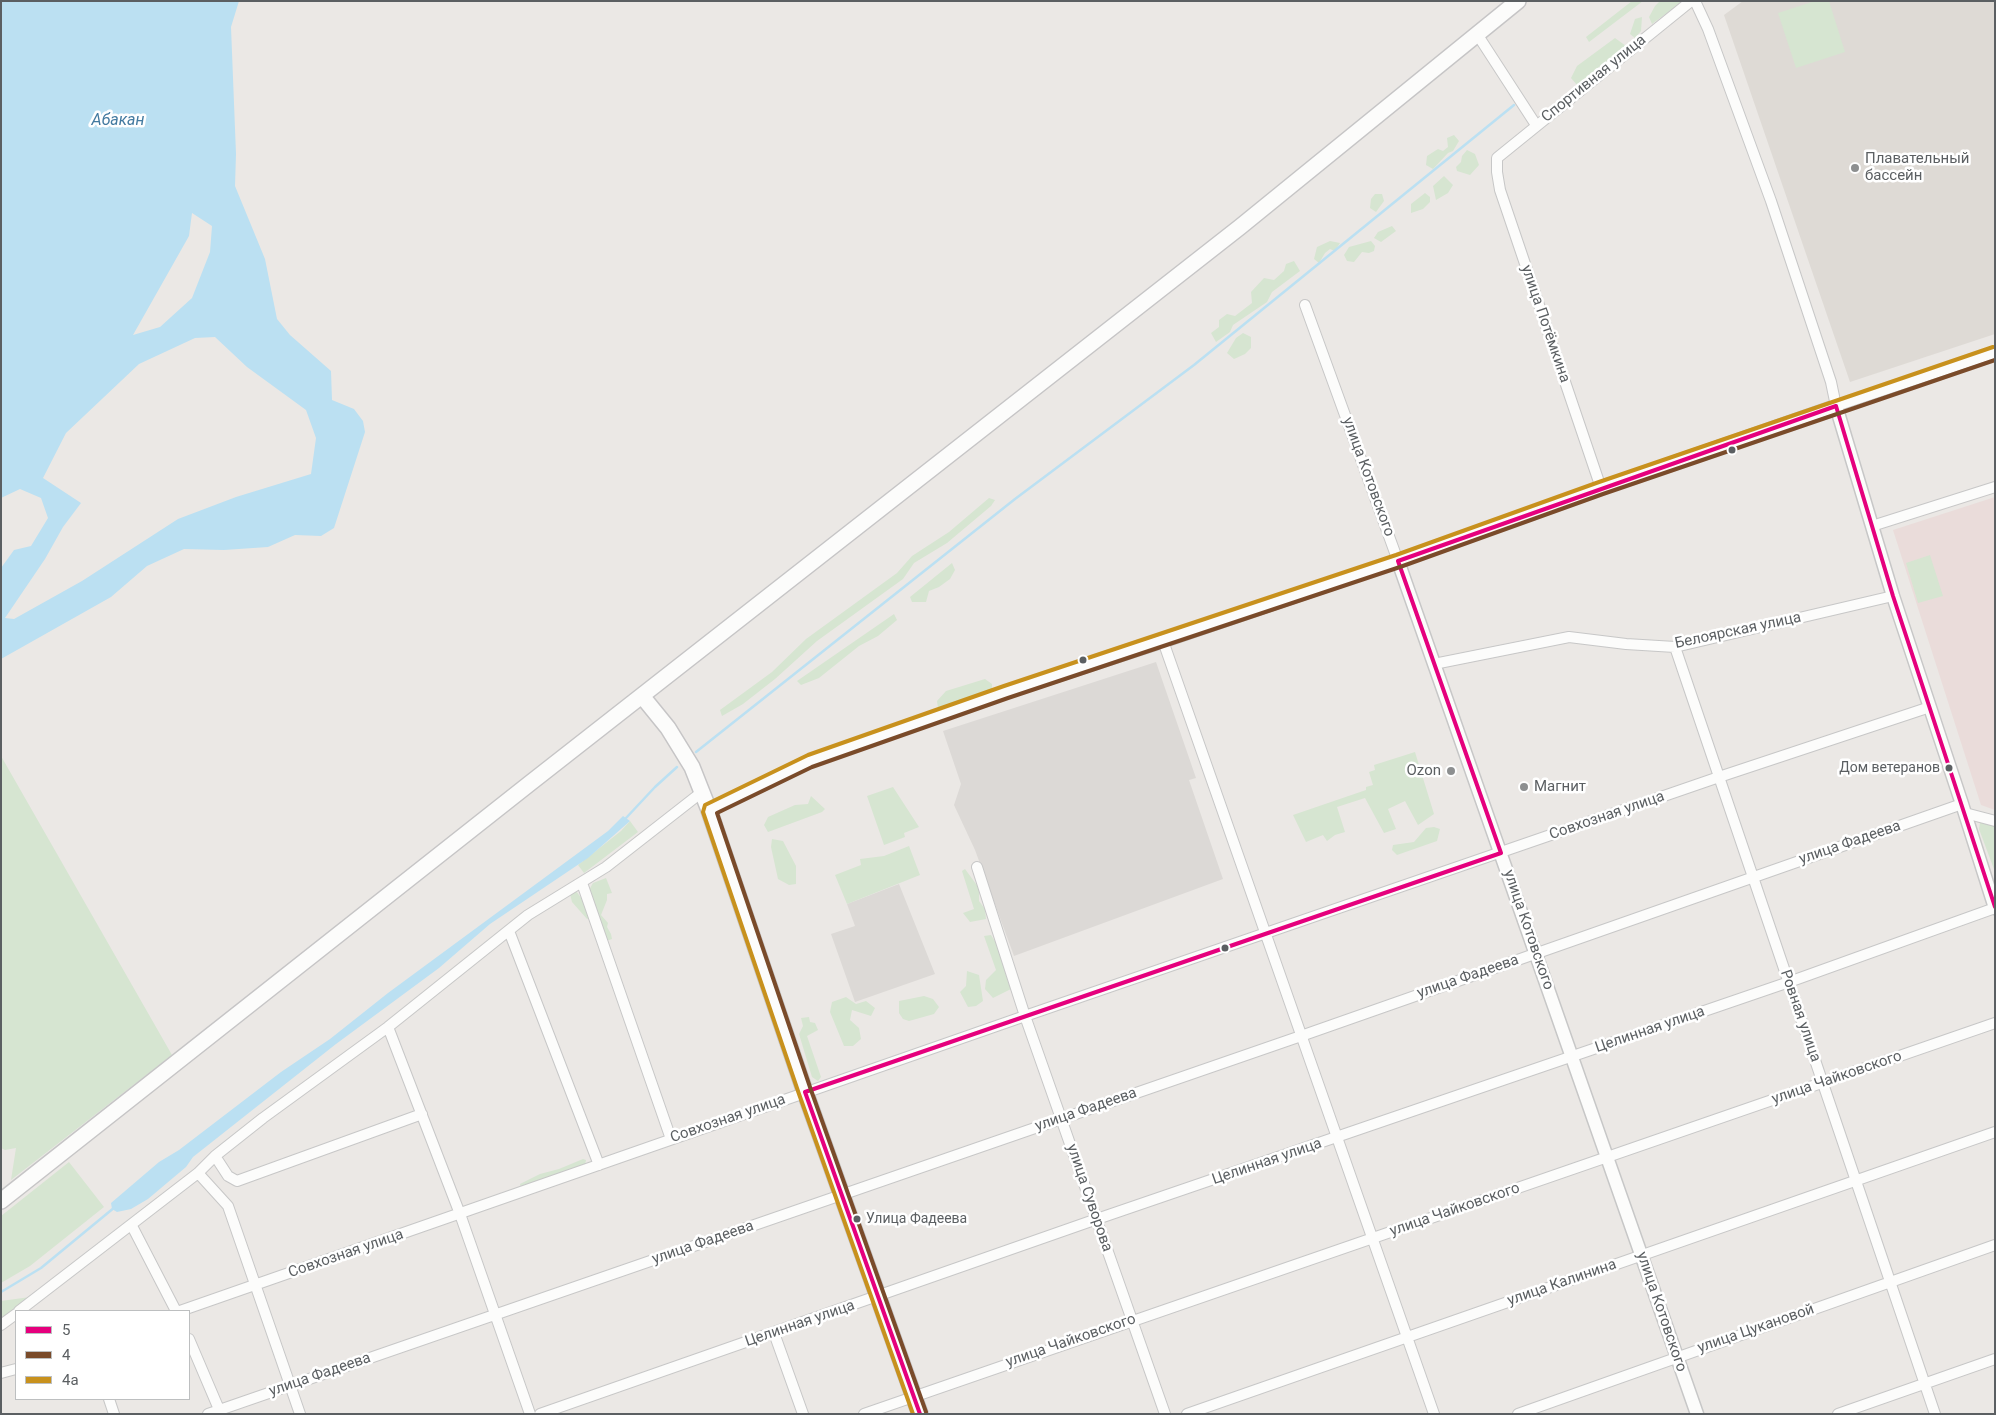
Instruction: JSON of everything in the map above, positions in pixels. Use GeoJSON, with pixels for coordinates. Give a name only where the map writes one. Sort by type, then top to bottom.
{"type":"FeatureCollection","features":[{"type":"Feature","properties":{"kind":"main road"},"geometry":{"type":"LineString","coordinates":[[1,1201],[1240,227],[1518,1]]}},
{"type":"Feature","properties":{"kind":"main road"},"geometry":{"type":"LineString","coordinates":[[642,696],[668,728],[692,767],[709,810],[805,1092],[920,1414]]}},
{"type":"Feature","properties":{"kind":"street","name":"Спортивная улица"},"geometry":{"type":"LineString","coordinates":[[1497,158],[1691,1]]}},
{"type":"Feature","properties":{"kind":"street"},"geometry":{"type":"LineString","coordinates":[[1695,1],[1708,29],[1771,201],[1831,382],[1836,406],[1893,596],[1964,808],[1995,908]]}},
{"type":"Feature","properties":{"kind":"street"},"geometry":{"type":"LineString","coordinates":[[1477,34],[1536,125]]}},
{"type":"Feature","properties":{"kind":"street","name":"улица Потёмкина"},"geometry":{"type":"LineString","coordinates":[[1497,158],[1496,172],[1500,190],[1601,488]]}},
{"type":"Feature","properties":{"kind":"street","name":"улица Котовского"},"geometry":{"type":"LineString","coordinates":[[1305,305],[1398,561],[1697,1414]]}},
{"type":"Feature","properties":{"kind":"street"},"geometry":{"type":"LineString","coordinates":[[709,810],[810,761],[1006,692],[1398,561],[1836,406],[1995,353]]}},
{"type":"Feature","properties":{"kind":"street"},"geometry":{"type":"LineString","coordinates":[[1872,526],[1995,487]]}},
{"type":"Feature","properties":{"kind":"street","name":"Белоярская улица"},"geometry":{"type":"LineString","coordinates":[[1434,664],[1569,637],[1626,644],[1675,647],[1893,596]]}},
{"type":"Feature","properties":{"kind":"street"},"geometry":{"type":"LineString","coordinates":[[1163,641],[1434,1414]]}},
{"type":"Feature","properties":{"kind":"street","name":"Ровная улица"},"geometry":{"type":"LineString","coordinates":[[1675,647],[1935,1414]]}},
{"type":"Feature","properties":{"kind":"street","name":"Совхозная улица"},"geometry":{"type":"LineString","coordinates":[[181,1310],[1265,933],[1719,777],[1930,707]]}},
{"type":"Feature","properties":{"kind":"street"},"geometry":{"type":"LineString","coordinates":[[21,1310],[132,1226],[263,1118],[388,1027],[528,915],[582,884],[702,792]]}},
{"type":"Feature","properties":{"kind":"street"},"geometry":{"type":"LineString","coordinates":[[1964,808],[1995,821]]}},
{"type":"Feature","properties":{"kind":"street","name":"улица Фадеева"},"geometry":{"type":"LineString","coordinates":[[208,1414],[220,1412],[290,1385],[1302,1036],[1753,877],[1964,808]]}},
{"type":"Feature","properties":{"kind":"street","name":"улица Суворова"},"geometry":{"type":"LineString","coordinates":[[977,867],[1025,1016],[1166,1414]]}},
{"type":"Feature","properties":{"kind":"street"},"geometry":{"type":"LineString","coordinates":[[582,884],[671,1139]]}},
{"type":"Feature","properties":{"kind":"street","name":"Целинная улица"},"geometry":{"type":"LineString","coordinates":[[540,1414],[1097,1219],[1788,982],[1995,908]]}},
{"type":"Feature","properties":{"kind":"street"},"geometry":{"type":"LineString","coordinates":[[509,932],[599,1165]]}},
{"type":"Feature","properties":{"kind":"street","name":"улица Чайковского"},"geometry":{"type":"LineString","coordinates":[[864,1414],[1995,1023]]}},
{"type":"Feature","properties":{"kind":"street"},"geometry":{"type":"LineString","coordinates":[[388,1027],[460,1214],[530,1414]]}},
{"type":"Feature","properties":{"kind":"street"},"geometry":{"type":"LineString","coordinates":[[215,1156],[228,1176],[237,1181],[422,1114]]}},
{"type":"Feature","properties":{"kind":"street","name":"улица Калинина"},"geometry":{"type":"LineString","coordinates":[[1186,1414],[1995,1132]]}},
{"type":"Feature","properties":{"kind":"street"},"geometry":{"type":"LineString","coordinates":[[198,1173],[228,1206],[300,1414]]}},
{"type":"Feature","properties":{"kind":"street"},"geometry":{"type":"LineString","coordinates":[[132,1226],[177,1310]]}},
{"type":"Feature","properties":{"kind":"street","name":"улица Цукановой"},"geometry":{"type":"LineString","coordinates":[[1518,1414],[1995,1245]]}},
{"type":"Feature","properties":{"kind":"street"},"geometry":{"type":"LineString","coordinates":[[1,1325],[15,1314]]}},
{"type":"Feature","properties":{"kind":"street"},"geometry":{"type":"LineString","coordinates":[[774,1333],[803,1414]]}},
{"type":"Feature","properties":{"kind":"street"},"geometry":{"type":"LineString","coordinates":[[190,1341],[220,1412]]}},
{"type":"Feature","properties":{"kind":"street"},"geometry":{"type":"LineString","coordinates":[[1838,1414],[1995,1359]]}},
{"type":"Feature","properties":{"kind":"street"},"geometry":{"type":"LineString","coordinates":[[1,1373],[15,1369]]}},
{"type":"Feature","properties":{"kind":"street"},"geometry":{"type":"LineString","coordinates":[[109,1400],[114,1414]]}},
{"type":"Feature","properties":{"kind":"shaded area"},"geometry":{"type":"Polygon","coordinates":[[[1743,1],[1995,1],[1995,334],[1850,382],[1724,15],[1743,1]]]}},
{"type":"Feature","properties":{"kind":"shaded area"},"geometry":{"type":"Polygon","coordinates":[[[1995,497],[1995,810],[1981,805],[1893,530],[1995,497]]]}},
{"type":"Feature","properties":{"kind":"shaded area"},"geometry":{"type":"Polygon","coordinates":[[[1156,662],[1196,778],[1189,780],[1223,879],[1014,956],[975,850],[954,805],[961,784],[943,731],[1156,662]]]}},
{"type":"Feature","properties":{"kind":"shaded area"},"geometry":{"type":"Polygon","coordinates":[[[899,884],[935,974],[855,1002],[831,934],[855,926],[847,904],[899,884]]]}},
{"type":"Feature","properties":{"kind":"green space"},"geometry":{"type":"Polygon","coordinates":[[[1632,1],[1643,1],[1589,42],[1586,37],[1632,1]]]}},
{"type":"Feature","properties":{"kind":"green space"},"geometry":{"type":"Polygon","coordinates":[[[1660,1],[1683,1],[1652,24],[1649,17],[1660,1]]]}},
{"type":"Feature","properties":{"kind":"green space"},"geometry":{"type":"Polygon","coordinates":[[[1815,1],[1829,1],[1845,52],[1796,68],[1778,13],[1815,1]]]}},
{"type":"Feature","properties":{"kind":"green space"},"geometry":{"type":"Polygon","coordinates":[[[1642,17],[1641,31],[1635,38],[1630,34],[1635,19],[1642,17]]]}},
{"type":"Feature","properties":{"kind":"green space"},"geometry":{"type":"Polygon","coordinates":[[[1615,38],[1626,46],[1577,85],[1571,78],[1577,66],[1615,38]]]}},
{"type":"Feature","properties":{"kind":"green space"},"geometry":{"type":"Polygon","coordinates":[[[1454,135],[1459,141],[1453,151],[1448,153],[1433,169],[1426,165],[1427,156],[1438,149],[1443,151],[1448,147],[1447,138],[1454,135]]]}},
{"type":"Feature","properties":{"kind":"green space"},"geometry":{"type":"Polygon","coordinates":[[[1467,150],[1475,154],[1479,165],[1470,175],[1457,171],[1456,167],[1467,150]]]}},
{"type":"Feature","properties":{"kind":"green space"},"geometry":{"type":"Polygon","coordinates":[[[1444,176],[1453,185],[1448,193],[1436,200],[1433,186],[1444,176]]]}},
{"type":"Feature","properties":{"kind":"green space"},"geometry":{"type":"Polygon","coordinates":[[[1425,193],[1430,197],[1430,202],[1423,209],[1411,213],[1411,204],[1425,193]]]}},
{"type":"Feature","properties":{"kind":"green space"},"geometry":{"type":"Polygon","coordinates":[[[1375,194],[1382,194],[1384,201],[1376,212],[1370,208],[1371,199],[1375,194]]]}},
{"type":"Feature","properties":{"kind":"green space"},"geometry":{"type":"Polygon","coordinates":[[[1392,226],[1396,231],[1381,242],[1374,238],[1378,232],[1392,226]]]}},
{"type":"Feature","properties":{"kind":"green space"},"geometry":{"type":"Polygon","coordinates":[[[1330,241],[1340,243],[1335,251],[1330,249],[1325,253],[1319,263],[1314,259],[1317,247],[1330,241]]]}},
{"type":"Feature","properties":{"kind":"green space"},"geometry":{"type":"Polygon","coordinates":[[[1371,241],[1375,246],[1374,251],[1369,253],[1362,252],[1354,262],[1347,261],[1344,255],[1349,247],[1371,241]]]}},
{"type":"Feature","properties":{"kind":"green space"},"geometry":{"type":"Polygon","coordinates":[[[1294,261],[1300,271],[1272,292],[1267,302],[1233,325],[1230,332],[1216,342],[1211,333],[1219,327],[1219,320],[1227,314],[1235,316],[1252,303],[1251,292],[1264,278],[1274,280],[1284,271],[1286,264],[1294,261]]]}},
{"type":"Feature","properties":{"kind":"green space"},"geometry":{"type":"Polygon","coordinates":[[[1243,333],[1251,337],[1251,348],[1245,354],[1234,359],[1227,353],[1236,338],[1243,333]]]}},
{"type":"Feature","properties":{"kind":"green space"},"geometry":{"type":"Polygon","coordinates":[[[989,498],[995,500],[991,506],[947,543],[914,563],[903,579],[817,641],[775,679],[743,704],[722,716],[720,710],[772,672],[806,639],[897,573],[912,556],[949,532],[989,498]]]}},
{"type":"Feature","properties":{"kind":"green space"},"geometry":{"type":"Polygon","coordinates":[[[1930,555],[1943,596],[1918,603],[1906,563],[1930,555]]]}},
{"type":"Feature","properties":{"kind":"green space"},"geometry":{"type":"Polygon","coordinates":[[[952,563],[955,570],[950,579],[929,591],[926,602],[912,602],[910,597],[952,563]]]}},
{"type":"Feature","properties":{"kind":"green space"},"geometry":{"type":"Polygon","coordinates":[[[894,614],[897,620],[878,636],[859,646],[819,678],[801,685],[797,681],[894,614]]]}},
{"type":"Feature","properties":{"kind":"green space"},"geometry":{"type":"Polygon","coordinates":[[[985,679],[992,684],[992,690],[989,692],[941,710],[938,708],[937,701],[946,691],[985,679]]]}},
{"type":"Feature","properties":{"kind":"green space"},"geometry":{"type":"Polygon","coordinates":[[[1415,752],[1434,814],[1418,825],[1405,801],[1388,809],[1396,829],[1384,833],[1365,798],[1337,807],[1345,832],[1335,835],[1327,841],[1323,835],[1306,842],[1293,815],[1366,790],[1366,787],[1373,785],[1369,772],[1375,770],[1374,765],[1415,752]]]}},
{"type":"Feature","properties":{"kind":"green space"},"geometry":{"type":"Polygon","coordinates":[[[1,756],[172,1055],[11,1180],[16,1148],[5,1150],[1,1148],[1,756]]]}},
{"type":"Feature","properties":{"kind":"green space"},"geometry":{"type":"Polygon","coordinates":[[[893,787],[919,827],[904,833],[905,837],[884,845],[867,796],[893,787]]]}},
{"type":"Feature","properties":{"kind":"green space"},"geometry":{"type":"Polygon","coordinates":[[[811,796],[825,809],[822,812],[768,832],[764,825],[768,817],[795,805],[808,804],[811,796]]]}},
{"type":"Feature","properties":{"kind":"green space"},"geometry":{"type":"Polygon","coordinates":[[[1983,820],[1995,824],[1995,872],[1979,829],[1980,823],[1983,820]]]}},
{"type":"Feature","properties":{"kind":"green space"},"geometry":{"type":"Polygon","coordinates":[[[630,821],[638,832],[584,873],[578,865],[621,831],[630,821]]]}},
{"type":"Feature","properties":{"kind":"green space"},"geometry":{"type":"Polygon","coordinates":[[[1434,827],[1440,829],[1437,841],[1397,855],[1392,850],[1393,845],[1414,842],[1426,828],[1434,827]]]}},
{"type":"Feature","properties":{"kind":"green space"},"geometry":{"type":"Polygon","coordinates":[[[772,839],[783,841],[796,866],[796,884],[789,885],[778,879],[771,847],[772,839]]]}},
{"type":"Feature","properties":{"kind":"green space"},"geometry":{"type":"Polygon","coordinates":[[[909,846],[920,875],[847,904],[835,875],[861,865],[860,859],[884,856],[909,846]]]}},
{"type":"Feature","properties":{"kind":"green space"},"geometry":{"type":"Polygon","coordinates":[[[965,869],[979,888],[979,901],[985,909],[986,919],[970,922],[963,913],[974,909],[962,871],[965,869]]]}},
{"type":"Feature","properties":{"kind":"green space"},"geometry":{"type":"Polygon","coordinates":[[[606,878],[612,893],[607,894],[607,900],[601,915],[608,923],[607,927],[612,939],[606,941],[589,890],[593,883],[606,878]]]}},
{"type":"Feature","properties":{"kind":"green space"},"geometry":{"type":"Polygon","coordinates":[[[576,891],[592,917],[587,919],[572,902],[570,894],[576,891]]]}},
{"type":"Feature","properties":{"kind":"green space"},"geometry":{"type":"Polygon","coordinates":[[[991,935],[1003,954],[1012,974],[1011,989],[993,998],[985,989],[986,980],[996,970],[984,936],[991,935]]]}},
{"type":"Feature","properties":{"kind":"green space"},"geometry":{"type":"Polygon","coordinates":[[[967,971],[979,975],[983,1001],[976,1006],[968,1007],[960,992],[966,986],[967,971]]]}},
{"type":"Feature","properties":{"kind":"green space"},"geometry":{"type":"Polygon","coordinates":[[[924,996],[933,999],[939,1007],[934,1014],[909,1021],[903,1019],[899,1013],[899,1001],[924,996]]]}},
{"type":"Feature","properties":{"kind":"green space"},"geometry":{"type":"Polygon","coordinates":[[[846,997],[856,1004],[866,1001],[875,1008],[871,1016],[852,1010],[850,1020],[859,1028],[861,1039],[853,1046],[844,1046],[830,1012],[832,1002],[846,997]]]}},
{"type":"Feature","properties":{"kind":"green space"},"geometry":{"type":"Polygon","coordinates":[[[809,1017],[810,1022],[815,1023],[818,1030],[807,1036],[821,1077],[818,1081],[812,1077],[799,1034],[803,1026],[801,1018],[809,1017]]]}},
{"type":"Feature","properties":{"kind":"green space"},"geometry":{"type":"Polygon","coordinates":[[[583,1159],[586,1160],[585,1166],[521,1189],[520,1184],[540,1174],[559,1169],[583,1159]]]}},
{"type":"Feature","properties":{"kind":"green space"},"geometry":{"type":"Polygon","coordinates":[[[69,1162],[104,1207],[30,1266],[1,1283],[1,1216],[69,1162]]]}},
{"type":"Feature","properties":{"kind":"green space"},"geometry":{"type":"Polygon","coordinates":[[[30,1297],[1,1321],[1,1301],[30,1297]]]}},
{"type":"Feature","properties":{"kind":"water","name":"Абакан"},"geometry":{"type":"Polygon","coordinates":[[[1,1],[239,1],[231,27],[236,154],[235,186],[265,259],[277,319],[290,335],[331,371],[332,400],[354,409],[363,421],[365,432],[334,528],[321,536],[295,535],[268,547],[224,550],[184,549],[147,566],[111,597],[1,659],[1,568],[14,550],[31,546],[48,518],[41,498],[20,489],[1,498],[1,1]],[[192,213],[189,236],[133,335],[160,327],[192,298],[210,252],[212,226],[192,213]],[[215,337],[195,338],[139,364],[66,433],[43,478],[81,503],[63,527],[45,559],[5,618],[14,619],[82,581],[178,519],[236,497],[311,474],[316,438],[306,410],[247,367],[215,337]]]}},
{"type":"Feature","properties":{"kind":"water"},"geometry":{"type":"Polygon","coordinates":[[[623,816],[630,821],[588,858],[490,924],[439,968],[336,1044],[193,1157],[186,1167],[148,1199],[131,1209],[117,1212],[112,1209],[111,1203],[159,1162],[179,1150],[281,1072],[330,1039],[388,993],[608,831],[623,816]]]}},
{"type":"Feature","properties":{"kind":"waterway"},"geometry":{"type":"LineString","coordinates":[[696,752],[1015,499],[1194,365],[1514,105]]}},
{"type":"Feature","properties":{"kind":"waterway"},"geometry":{"type":"LineString","coordinates":[[626,818],[677,767]]}},
{"type":"Feature","properties":{"kind":"waterway"},"geometry":{"type":"LineString","coordinates":[[1,1292],[41,1268],[115,1207]]}},
{"type":"Feature","properties":{"kind":"transit line","name":"4а"},"geometry":{"type":"LineString","coordinates":[[913,1414],[799,1094],[703,812],[705,805],[808,755],[1004,686],[1396,555],[1599,482],[1993,347]]}},
{"type":"Feature","properties":{"kind":"transit line","name":"4"},"geometry":{"type":"LineString","coordinates":[[926,1412],[811,1090],[717,813],[812,767],[1008,698],[1400,567],[1603,494],[1995,360]]}},
{"type":"Feature","properties":{"kind":"transit line","name":"5"},"geometry":{"type":"LineString","coordinates":[[920,1414],[805,1092],[1501,853],[1398,561],[1836,406],[1893,596],[1995,907]]}},
{"type":"Feature","properties":{"kind":"place","name":"Плавательный бассейн"},"geometry":{"type":"Point","coordinates":[1855,168]}},
{"type":"Feature","properties":{"kind":"place","name":"Дом ветеранов"},"geometry":{"type":"Point","coordinates":[1949,768]}},
{"type":"Feature","properties":{"kind":"place","name":"Ozon"},"geometry":{"type":"Point","coordinates":[1451,771]}},
{"type":"Feature","properties":{"kind":"place","name":"Магнит"},"geometry":{"type":"Point","coordinates":[1524,787]}},
{"type":"Feature","properties":{"kind":"place","name":"Улица Фадеева"},"geometry":{"type":"Point","coordinates":[857,1219]}}]}
